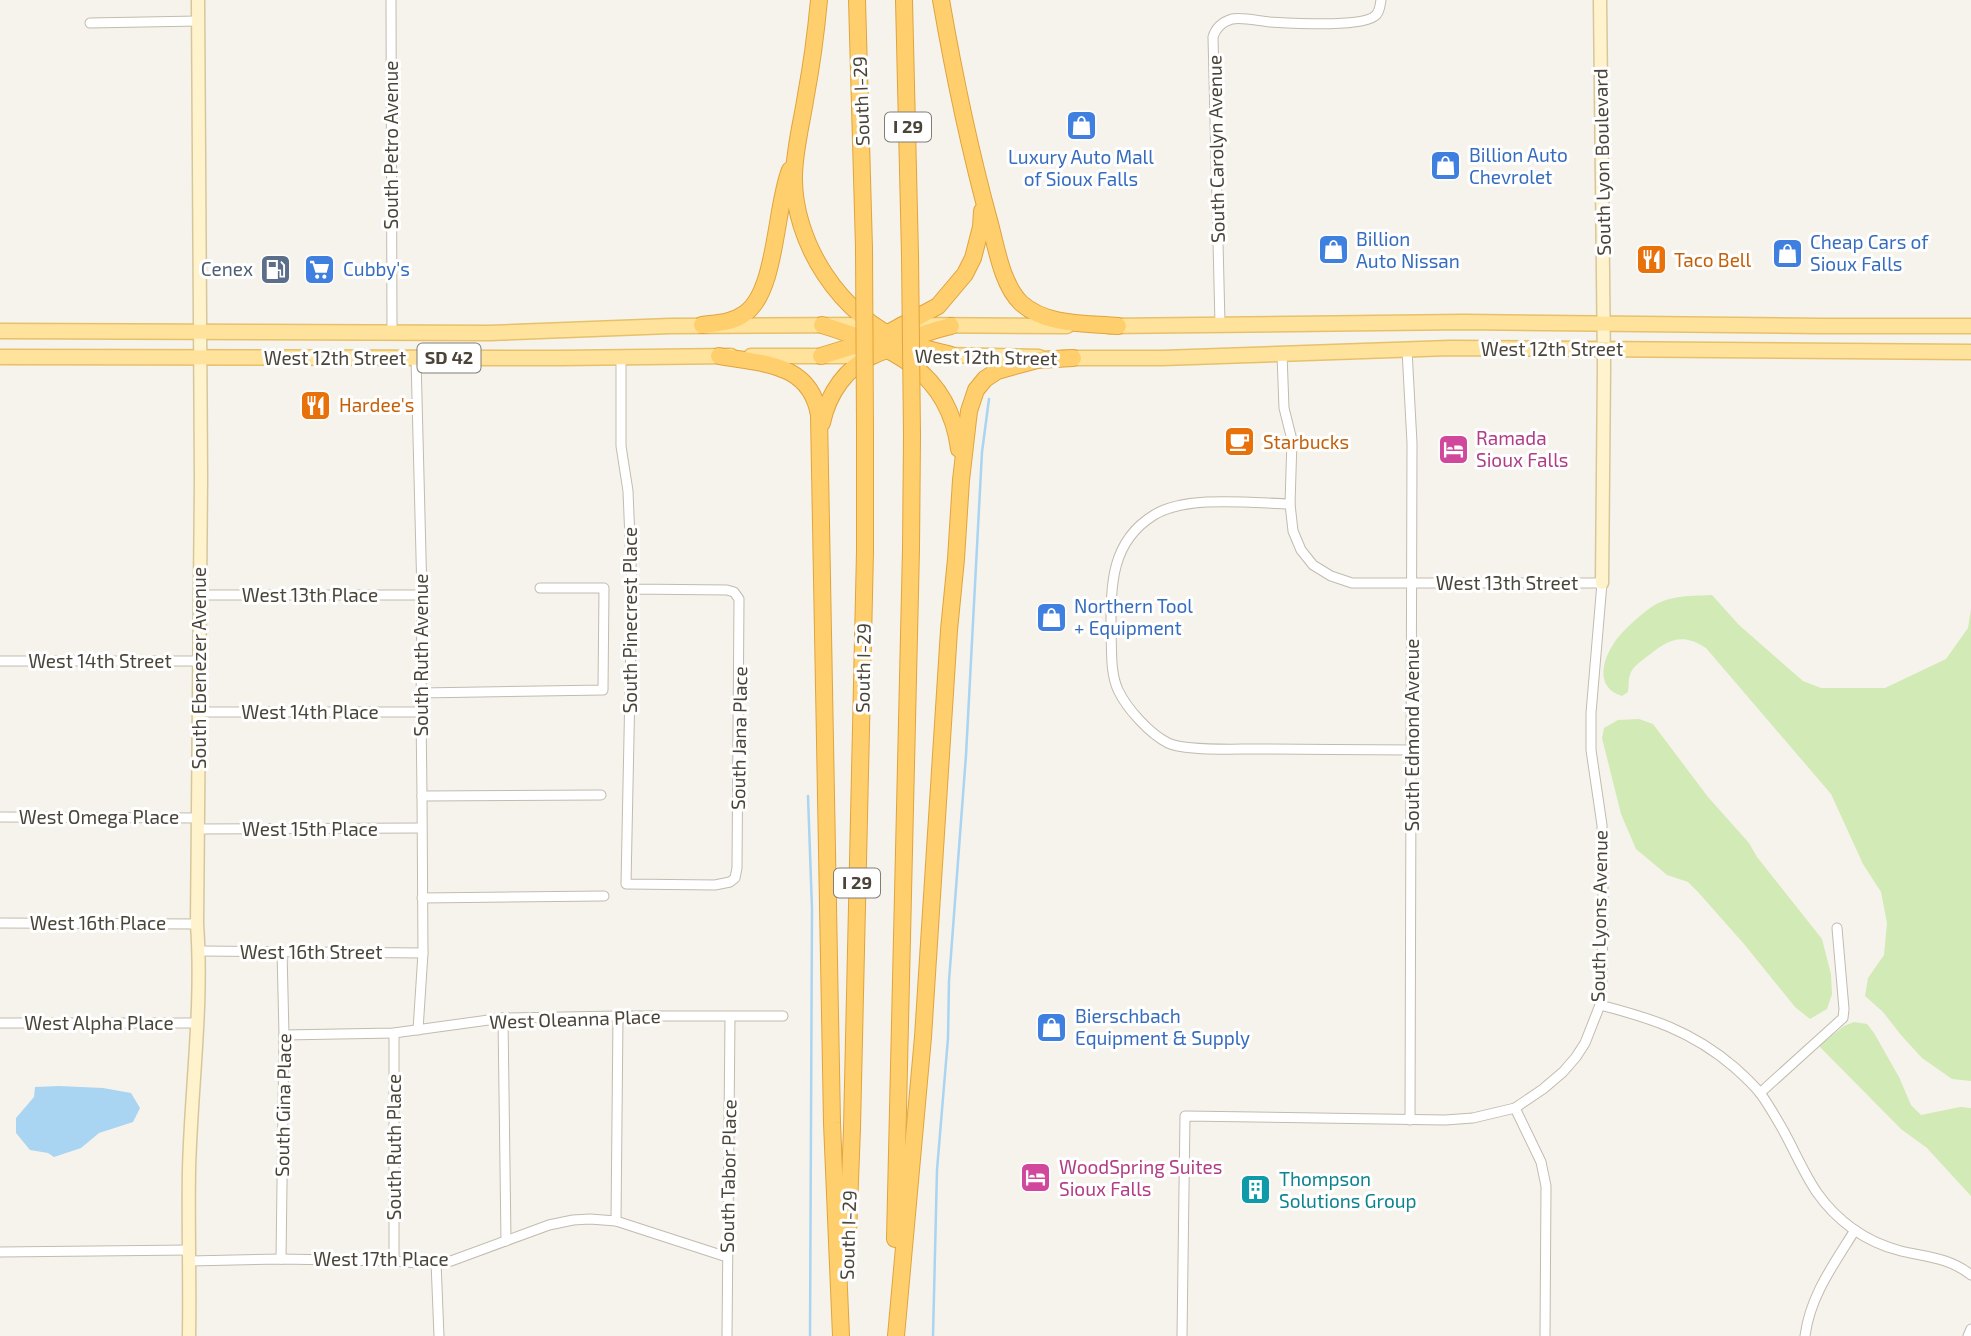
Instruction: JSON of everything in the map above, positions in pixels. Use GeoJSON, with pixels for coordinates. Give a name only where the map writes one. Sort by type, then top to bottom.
{"type":"FeatureCollection","features":[{"type":"Feature","properties":{"kind":"highway"},"geometry":{"type":"LineString","coordinates":[[819,0],[813,59],[795,158],[794,177],[799,215],[810,246],[838,291],[928,379],[945,403],[955,430],[961,480]]}},
{"type":"Feature","properties":{"kind":"highway","name":"South I-29"},"geometry":{"type":"LineString","coordinates":[[842,1336],[852,1128],[865,551],[864,248],[857,0]]}},
{"type":"Feature","properties":{"kind":"highway","name":"I 29"},"geometry":{"type":"LineString","coordinates":[[895,1336],[912,436],[904,0]]}},
{"type":"Feature","properties":{"kind":"highway"},"geometry":{"type":"LineString","coordinates":[[941,0],[963,117],[1007,282],[1022,304],[1034,312],[1050,318],[1118,326]]}},
{"type":"Feature","properties":{"kind":"highway"},"geometry":{"type":"LineString","coordinates":[[702,325],[735,320],[751,310],[761,295],[786,180],[795,158]]}},
{"type":"Feature","properties":{"kind":"highway"},"geometry":{"type":"LineString","coordinates":[[820,443],[824,414],[834,390],[856,365],[937,306],[965,274],[978,244],[983,198]]}},
{"type":"Feature","properties":{"kind":"highway"},"geometry":{"type":"LineString","coordinates":[[822,325],[951,355]]}},
{"type":"Feature","properties":{"kind":"highway"},"geometry":{"type":"LineString","coordinates":[[821,356],[951,326]]}},
{"type":"Feature","properties":{"kind":"highway"},"geometry":{"type":"LineString","coordinates":[[719,356],[789,371],[807,386],[817,404],[820,443],[832,1123],[842,1336]]}},
{"type":"Feature","properties":{"kind":"highway"},"geometry":{"type":"LineString","coordinates":[[895,1336],[923,1037],[961,480],[972,399],[985,379],[997,371],[1037,360],[1073,358]]}},
{"type":"Feature","properties":{"kind":"main road","name":"West 12th Street"},"geometry":{"type":"LineString","coordinates":[[951,326],[1464,322],[1967,326]]}},
{"type":"Feature","properties":{"kind":"main road","name":"West 12th Street"},"geometry":{"type":"LineString","coordinates":[[0,331],[489,333],[702,325],[822,325]]}},
{"type":"Feature","properties":{"kind":"main road","name":"West 12th Street"},"geometry":{"type":"LineString","coordinates":[[951,355],[1162,358],[1450,348],[1967,352]]}},
{"type":"Feature","properties":{"kind":"main road","name":"West 12th Street"},"geometry":{"type":"LineString","coordinates":[[0,358],[821,356]]}},
{"type":"Feature","properties":{"kind":"street","name":"South Ebenezer Avenue"},"geometry":{"type":"LineString","coordinates":[[189,1336],[189,1170],[199,951],[197,924],[201,479],[198,0]]}},
{"type":"Feature","properties":{"kind":"street","name":"South Petro Avenue"},"geometry":{"type":"LineString","coordinates":[[391,0],[391,333]]}},
{"type":"Feature","properties":{"kind":"street","name":"South Carolyn Avenue"},"geometry":{"type":"LineString","coordinates":[[1220,324],[1213,37],[1216,30],[1222,23],[1234,18],[1287,23],[1363,21],[1375,17],[1381,0]]}},
{"type":"Feature","properties":{"kind":"street","name":"South Lyon Boulevard"},"geometry":{"type":"LineString","coordinates":[[1600,0],[1604,349]]}},
{"type":"Feature","properties":{"kind":"street"},"geometry":{"type":"LineString","coordinates":[[90,23],[198,21]]}},
{"type":"Feature","properties":{"kind":"street","name":"South Lyons Avenue"},"geometry":{"type":"LineString","coordinates":[[1182,1336],[1185,1116],[1410,1121],[1473,1118],[1515,1108],[1563,1072],[1585,1043],[1600,1005],[1602,981],[1602,825],[1591,750],[1591,713],[1602,583],[1604,349]]}},
{"type":"Feature","properties":{"kind":"street","name":"South Edmond Avenue"},"geometry":{"type":"LineString","coordinates":[[1408,350],[1412,443],[1410,1121]]}},
{"type":"Feature","properties":{"kind":"street","name":"West 13th Street"},"geometry":{"type":"LineString","coordinates":[[1282,354],[1284,408],[1292,440],[1290,504],[1293,531],[1301,550],[1313,565],[1331,576],[1352,583],[1602,583]]}},
{"type":"Feature","properties":{"kind":"street","name":"South Pinecrest Place"},"geometry":{"type":"LineString","coordinates":[[621,357],[621,446],[628,491],[632,589],[626,884]]}},
{"type":"Feature","properties":{"kind":"street","name":"South Ruth Avenue"},"geometry":{"type":"LineString","coordinates":[[416,358],[422,594],[423,953]]}},
{"type":"Feature","properties":{"kind":"street"},"geometry":{"type":"LineString","coordinates":[[1290,504],[1192,503],[1155,514],[1141,525],[1124,545],[1113,571],[1112,664],[1118,689],[1131,711],[1170,744],[1206,749],[1412,750]]}},
{"type":"Feature","properties":{"kind":"street"},"geometry":{"type":"LineString","coordinates":[[421,693],[603,690],[604,588],[540,588]]}},
{"type":"Feature","properties":{"kind":"street","name":"South Jana Place"},"geometry":{"type":"LineString","coordinates":[[626,884],[715,885],[730,882],[737,868],[739,599],[734,592],[727,590],[632,589]]}},
{"type":"Feature","properties":{"kind":"street","name":"West 13th Place"},"geometry":{"type":"LineString","coordinates":[[199,595],[422,594]]}},
{"type":"Feature","properties":{"kind":"street","name":"West 14th Street"},"geometry":{"type":"LineString","coordinates":[[0,661],[200,661]]}},
{"type":"Feature","properties":{"kind":"street","name":"West 14th Place"},"geometry":{"type":"LineString","coordinates":[[199,712],[421,712]]}},
{"type":"Feature","properties":{"kind":"street"},"geometry":{"type":"LineString","coordinates":[[422,796],[601,795]]}},
{"type":"Feature","properties":{"kind":"street","name":"West Omega Place"},"geometry":{"type":"LineString","coordinates":[[0,817],[198,824]]}},
{"type":"Feature","properties":{"kind":"street","name":"West 15th Place"},"geometry":{"type":"LineString","coordinates":[[198,824],[422,828]]}},
{"type":"Feature","properties":{"kind":"street"},"geometry":{"type":"LineString","coordinates":[[422,898],[604,896]]}},
{"type":"Feature","properties":{"kind":"street","name":"West 16th Place"},"geometry":{"type":"LineString","coordinates":[[0,923],[197,924]]}},
{"type":"Feature","properties":{"kind":"street"},"geometry":{"type":"LineString","coordinates":[[1760,1093],[1843,1018],[1837,928]]}},
{"type":"Feature","properties":{"kind":"street","name":"West 16th Street"},"geometry":{"type":"LineString","coordinates":[[199,951],[423,953]]}},
{"type":"Feature","properties":{"kind":"street","name":"South Gina Place"},"geometry":{"type":"LineString","coordinates":[[281,1259],[284,1035],[282,951]]}},
{"type":"Feature","properties":{"kind":"street"},"geometry":{"type":"LineString","coordinates":[[418,1030],[423,953]]}},
{"type":"Feature","properties":{"kind":"street"},"geometry":{"type":"LineString","coordinates":[[1600,1005],[1655,1020],[1690,1035],[1724,1059],[1760,1093],[1810,1184],[1823,1201],[1854,1230],[1885,1246],[1956,1264],[1971,1275]]}},
{"type":"Feature","properties":{"kind":"street"},"geometry":{"type":"LineString","coordinates":[[616,1221],[618,1016]]}},
{"type":"Feature","properties":{"kind":"street","name":"West Oleanna Place"},"geometry":{"type":"LineString","coordinates":[[284,1035],[394,1033],[503,1018],[783,1016]]}},
{"type":"Feature","properties":{"kind":"street","name":"South Tabor Place"},"geometry":{"type":"LineString","coordinates":[[727,1336],[730,1017]]}},
{"type":"Feature","properties":{"kind":"street"},"geometry":{"type":"LineString","coordinates":[[503,1018],[506,1241]]}},
{"type":"Feature","properties":{"kind":"street","name":"West Alpha Place"},"geometry":{"type":"LineString","coordinates":[[0,1023],[197,1023]]}},
{"type":"Feature","properties":{"kind":"street","name":"South Ruth Place"},"geometry":{"type":"LineString","coordinates":[[394,1033],[394,1261]]}},
{"type":"Feature","properties":{"kind":"street"},"geometry":{"type":"LineString","coordinates":[[1515,1108],[1537,1153],[1546,1186],[1545,1336]]}},
{"type":"Feature","properties":{"kind":"street","name":"West 17th Place"},"geometry":{"type":"LineString","coordinates":[[0,1252],[436,1262],[468,1256],[531,1231],[573,1220],[616,1221],[727,1257]]}},
{"type":"Feature","properties":{"kind":"street"},"geometry":{"type":"LineString","coordinates":[[1805,1336],[1810,1309],[1821,1284],[1854,1230]]}},
{"type":"Feature","properties":{"kind":"street"},"geometry":{"type":"LineString","coordinates":[[436,1262],[439,1336]]}},
{"type":"Feature","properties":{"kind":"street"},"geometry":{"type":"LineString","coordinates":[[1968,1336],[1971,1329]]}},
{"type":"Feature","properties":{"kind":"green space"},"geometry":{"type":"Polygon","coordinates":[[[1712,595],[1739,625],[1803,681],[1821,688],[1885,688],[1946,659],[1968,628],[1971,609],[1971,1081],[1952,1079],[1922,1058],[1883,1012],[1865,996],[1868,978],[1884,955],[1887,923],[1881,892],[1863,864],[1831,794],[1706,648],[1689,640],[1667,643],[1634,667],[1629,677],[1628,692],[1622,696],[1613,692],[1604,680],[1606,658],[1617,639],[1653,606],[1682,597],[1712,595]]]}},
{"type":"Feature","properties":{"kind":"green space"},"geometry":{"type":"Polygon","coordinates":[[[1639,719],[1653,724],[1822,939],[1831,974],[1832,994],[1827,1009],[1810,1019],[1795,1007],[1744,944],[1688,882],[1667,875],[1636,849],[1621,814],[1602,738],[1604,728],[1618,720],[1639,719]]]}},
{"type":"Feature","properties":{"kind":"green space"},"geometry":{"type":"Polygon","coordinates":[[[1854,1022],[1867,1024],[1874,1033],[1899,1077],[1911,1105],[1921,1115],[1960,1107],[1971,1108],[1971,1196],[1927,1148],[1901,1129],[1819,1046],[1844,1026],[1854,1022]]]}},
{"type":"Feature","properties":{"kind":"water"},"geometry":{"type":"Polygon","coordinates":[[[35,1087],[103,1088],[131,1093],[140,1108],[133,1122],[99,1133],[81,1148],[54,1157],[48,1153],[30,1150],[16,1133],[16,1118],[34,1097],[35,1087]]]}},
{"type":"Feature","properties":{"kind":"waterway"},"geometry":{"type":"LineString","coordinates":[[933,1336],[937,1170],[966,755],[982,452],[989,399]]}},
{"type":"Feature","properties":{"kind":"waterway"},"geometry":{"type":"LineString","coordinates":[[808,796],[812,909],[810,1336]]}},
{"type":"Feature","properties":{"kind":"place","name":"Luxury Auto Mall of Sioux Falls"},"geometry":{"type":"Point","coordinates":[1081,126]}},
{"type":"Feature","properties":{"kind":"place","name":"Billion Auto Chevrolet"},"geometry":{"type":"Point","coordinates":[1446,166]}},
{"type":"Feature","properties":{"kind":"place","name":"Billion Auto Nissan"},"geometry":{"type":"Point","coordinates":[1333,250]}},
{"type":"Feature","properties":{"kind":"place","name":"Cheap Cars of Sioux Falls"},"geometry":{"type":"Point","coordinates":[1787,253]}},
{"type":"Feature","properties":{"kind":"place","name":"Taco Bell"},"geometry":{"type":"Point","coordinates":[1651,260]}},
{"type":"Feature","properties":{"kind":"place","name":"Cenex"},"geometry":{"type":"Point","coordinates":[276,269]}},
{"type":"Feature","properties":{"kind":"place","name":"Cubby's"},"geometry":{"type":"Point","coordinates":[320,269]}},
{"type":"Feature","properties":{"kind":"place","name":"Hardee's"},"geometry":{"type":"Point","coordinates":[316,405]}},
{"type":"Feature","properties":{"kind":"place","name":"Starbucks"},"geometry":{"type":"Point","coordinates":[1240,442]}},
{"type":"Feature","properties":{"kind":"place","name":"Ramada Sioux Falls"},"geometry":{"type":"Point","coordinates":[1453,449]}},
{"type":"Feature","properties":{"kind":"place","name":"Northern Tool + Equipment"},"geometry":{"type":"Point","coordinates":[1051,617]}},
{"type":"Feature","properties":{"kind":"place","name":"Bierschbach Equipment & Supply"},"geometry":{"type":"Point","coordinates":[1052,1027]}},
{"type":"Feature","properties":{"kind":"place","name":"WoodSpring Suites Sioux Falls"},"geometry":{"type":"Point","coordinates":[1036,1178]}},
{"type":"Feature","properties":{"kind":"place","name":"Thompson Solutions Group"},"geometry":{"type":"Point","coordinates":[1256,1190]}}]}
